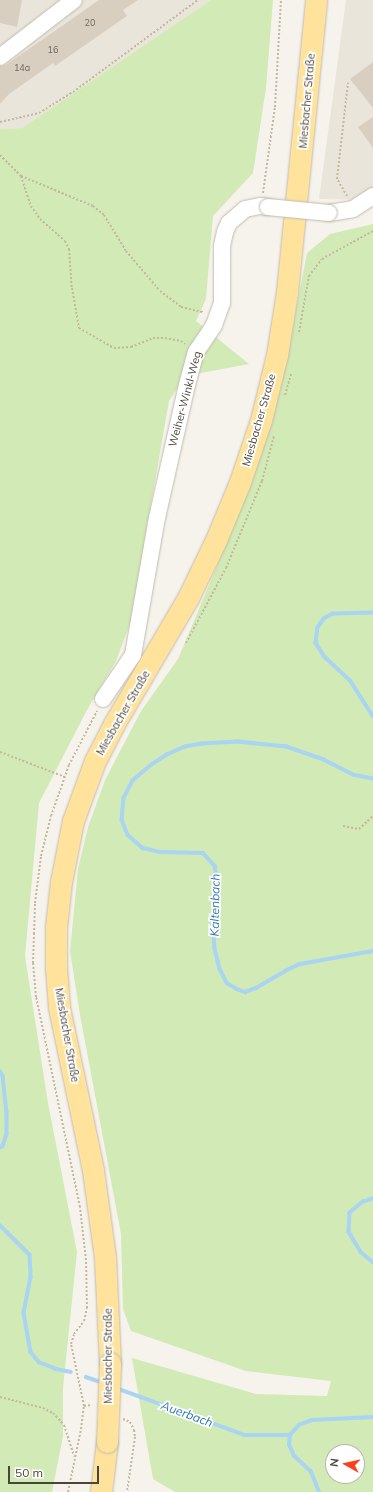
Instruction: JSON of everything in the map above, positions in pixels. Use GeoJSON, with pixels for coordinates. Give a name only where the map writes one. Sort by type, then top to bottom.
{"type":"FeatureCollection","features":[{"type":"Feature","properties":{"kind":"main road","name":"Miesbacher Straße"},"geometry":{"type":"LineString","coordinates":[[101,1492],[108,1442],[110,1363],[106,1257],[94,1170],[59,1007],[56,967],[56,927],[61,882],[73,821],[95,761],[114,724],[158,651],[200,575],[240,482],[261,420],[277,355],[287,292],[316,0]]}},
{"type":"Feature","properties":{"kind":"street"},"geometry":{"type":"LineString","coordinates":[[0,57],[74,0]]}},
{"type":"Feature","properties":{"kind":"street","name":"Weiher-Winkl-Weg"},"geometry":{"type":"LineString","coordinates":[[103,699],[133,655],[157,518],[186,384],[196,352],[218,315],[222,303],[222,246],[225,232],[229,223],[245,209],[265,206],[329,213],[353,209],[373,196]]}},
{"type":"Feature","properties":{"kind":"path"},"geometry":{"type":"LineString","coordinates":[[0,122],[39,113],[73,92],[198,0]]}},
{"type":"Feature","properties":{"kind":"path"},"geometry":{"type":"LineString","coordinates":[[265,206],[275,107],[281,0]]}},
{"type":"Feature","properties":{"kind":"path"},"geometry":{"type":"LineString","coordinates":[[348,83],[337,179],[353,209]]}},
{"type":"Feature","properties":{"kind":"path"},"geometry":{"type":"LineString","coordinates":[[0,155],[21,176],[94,206],[104,215],[126,251],[160,292],[181,307],[218,315]]}},
{"type":"Feature","properties":{"kind":"path"},"geometry":{"type":"LineString","coordinates":[[21,176],[31,206],[40,219],[65,241],[69,249],[72,288],[79,328],[114,348],[131,347],[153,338],[165,338],[181,341],[196,352]]}},
{"type":"Feature","properties":{"kind":"path"},"geometry":{"type":"LineString","coordinates":[[0,752],[65,777]]}},
{"type":"Feature","properties":{"kind":"path"},"geometry":{"type":"LineString","coordinates":[[343,826],[359,828],[373,816]]}},
{"type":"Feature","properties":{"kind":"path"},"geometry":{"type":"LineString","coordinates":[[68,1492],[81,1430],[84,1406],[72,1356]]}},
{"type":"Feature","properties":{"kind":"path"},"geometry":{"type":"LineString","coordinates":[[0,1397],[43,1408],[53,1413],[64,1424],[75,1457]]}},
{"type":"Feature","properties":{"kind":"path"},"geometry":{"type":"LineString","coordinates":[[84,1406],[97,1405]]}},
{"type":"Feature","properties":{"kind":"path"},"geometry":{"type":"LineString","coordinates":[[119,1416],[130,1422],[134,1430],[135,1437],[127,1492]]}},
{"type":"Feature","properties":{"kind":"shaded area"},"geometry":{"type":"Polygon","coordinates":[[[0,0],[211,0],[22,128],[0,129],[0,0]]]}},
{"type":"Feature","properties":{"kind":"shaded area"},"geometry":{"type":"Polygon","coordinates":[[[346,0],[373,0],[373,200],[319,199],[346,0]]]}},
{"type":"Feature","properties":{"kind":"green space"},"geometry":{"type":"Polygon","coordinates":[[[211,0],[273,0],[266,88],[253,173],[213,216],[206,299],[196,321],[249,364],[185,376],[169,401],[130,624],[116,661],[87,710],[39,803],[25,956],[48,1103],[77,1252],[63,1388],[63,1436],[52,1492],[0,1492],[0,129],[22,128],[211,0]]]}},
{"type":"Feature","properties":{"kind":"green space"},"geometry":{"type":"Polygon","coordinates":[[[373,224],[373,1492],[175,1492],[153,1479],[132,1358],[256,1394],[327,1396],[331,1381],[246,1371],[131,1331],[123,1309],[121,1234],[80,1015],[70,951],[78,869],[88,827],[105,780],[141,711],[178,659],[217,566],[256,466],[286,362],[307,253],[330,234],[373,224]]]}},
{"type":"Feature","properties":{"kind":"building"},"geometry":{"type":"Polygon","coordinates":[[[0,0],[22,0],[17,27],[0,23],[0,0]]]}},
{"type":"Feature","properties":{"kind":"building"},"geometry":{"type":"Polygon","coordinates":[[[99,0],[138,0],[123,10],[127,16],[55,66],[53,63],[9,94],[0,104],[0,66],[6,65],[99,0]]]}},
{"type":"Feature","properties":{"kind":"building"},"geometry":{"type":"Polygon","coordinates":[[[373,62],[373,108],[350,79],[373,62]]]}},
{"type":"Feature","properties":{"kind":"building"},"geometry":{"type":"Polygon","coordinates":[[[373,117],[373,148],[358,127],[373,117]]]}},
{"type":"Feature","properties":{"kind":"waterway","name":"Kaltenbach"},"geometry":{"type":"LineString","coordinates":[[373,613],[333,614],[324,619],[318,628],[316,643],[324,656],[350,680],[373,716]]}},
{"type":"Feature","properties":{"kind":"waterway","name":"Kaltenbach"},"geometry":{"type":"LineString","coordinates":[[373,779],[353,775],[324,760],[287,747],[238,742],[202,744],[185,747],[167,755],[153,764],[133,781],[124,798],[122,820],[128,835],[143,848],[161,852],[203,853],[215,866],[217,878],[213,921],[215,949],[220,969],[227,983],[237,989],[245,992],[256,988],[300,964],[373,951]]}},
{"type":"Feature","properties":{"kind":"waterway","name":"Auerbach"},"geometry":{"type":"LineString","coordinates":[[0,1071],[3,1076],[7,1112],[7,1134],[3,1146],[0,1148]]}},
{"type":"Feature","properties":{"kind":"waterway","name":"Kaltenbach"},"geometry":{"type":"LineString","coordinates":[[373,1199],[363,1202],[350,1213],[349,1232],[361,1252],[373,1262]]}},
{"type":"Feature","properties":{"kind":"waterway","name":"Auerbach"},"geometry":{"type":"LineString","coordinates":[[0,1225],[30,1255],[31,1277],[24,1313],[31,1352],[39,1362],[56,1369],[71,1372]]}},
{"type":"Feature","properties":{"kind":"waterway","name":"Auerbach"},"geometry":{"type":"LineString","coordinates":[[86,1377],[103,1383]]}},
{"type":"Feature","properties":{"kind":"waterway","name":"Auerbach"},"geometry":{"type":"LineString","coordinates":[[116,1388],[245,1435],[290,1435]]}},
{"type":"Feature","properties":{"kind":"waterway","name":"Kaltenbach"},"geometry":{"type":"LineString","coordinates":[[319,1492],[311,1472],[294,1456],[289,1445],[290,1435],[299,1425],[312,1420],[373,1417]]}}]}
